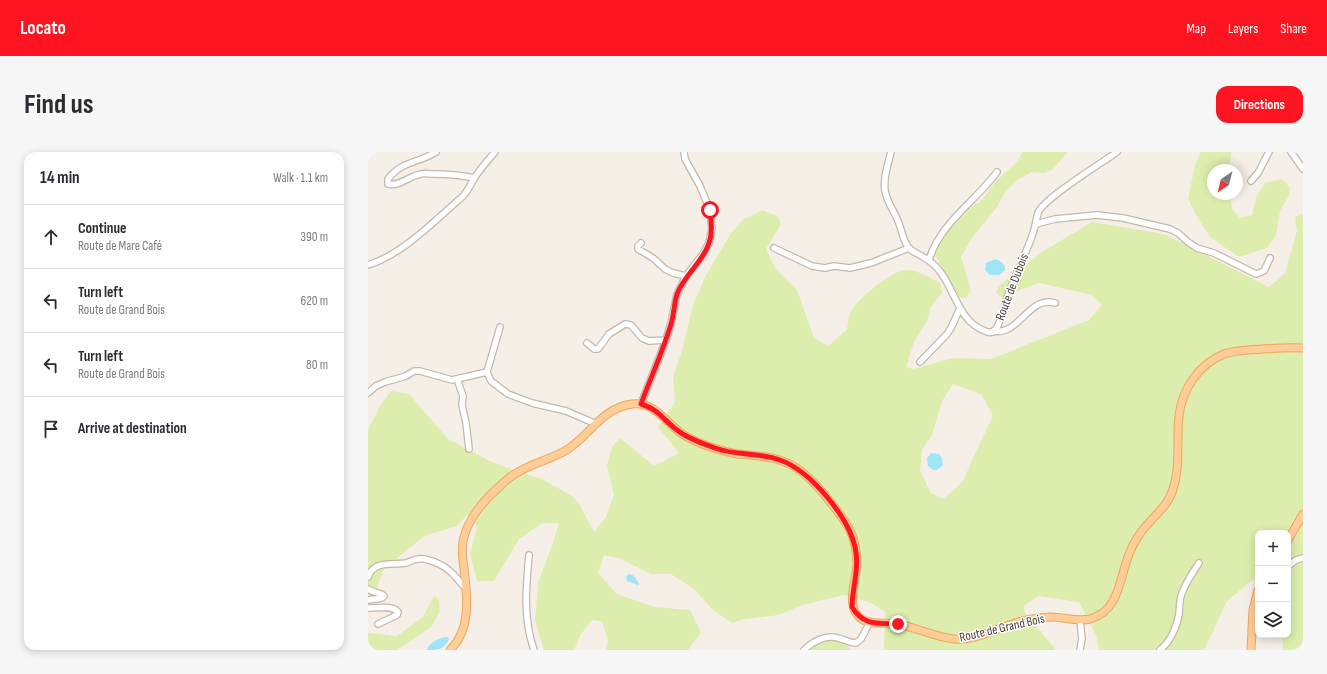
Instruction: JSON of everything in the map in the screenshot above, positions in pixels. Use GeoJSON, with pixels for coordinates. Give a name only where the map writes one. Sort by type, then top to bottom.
{"type":"FeatureCollection","features":[{"type":"Feature","properties":{"kind":"main road","name":"Route de Grand Bois"},"geometry":{"type":"LineString","coordinates":[[870,622],[898,624],[939,636],[953,639],[964,639],[976,637],[1018,622],[1037,618],[1050,617],[1080,620],[1098,616],[1111,605],[1120,584],[1127,559],[1136,539],[1143,529],[1163,509],[1173,491],[1177,470],[1180,407],[1184,395],[1193,379],[1213,360],[1226,354],[1244,350],[1289,347],[1303,348]]}},
{"type":"Feature","properties":{"kind":"main road"},"geometry":{"type":"LineString","coordinates":[[450,650],[460,638],[466,622],[466,590],[462,552],[463,540],[471,520],[491,494],[513,475],[567,450],[581,439],[594,423],[607,413],[629,404],[641,404],[652,407],[676,430],[687,438],[720,450],[779,460],[796,467],[810,478],[840,514],[850,530],[856,553],[857,565],[852,607],[858,617],[870,622]]}},
{"type":"Feature","properties":{"kind":"main road"},"geometry":{"type":"LineString","coordinates":[[1291,535],[1303,514]]}},
{"type":"Feature","properties":{"kind":"main road"},"geometry":{"type":"LineString","coordinates":[[1251,650],[1252,610],[1255,600]]}},
{"type":"Feature","properties":{"kind":"street"},"geometry":{"type":"LineString","coordinates":[[436,152],[425,158],[403,165],[388,179],[388,184],[391,185],[401,183],[407,178],[421,174],[447,174],[474,178]]}},
{"type":"Feature","properties":{"kind":"street"},"geometry":{"type":"LineString","coordinates":[[368,265],[380,261],[407,244],[461,198],[469,190],[474,178],[495,152]]}},
{"type":"Feature","properties":{"kind":"street"},"geometry":{"type":"LineString","coordinates":[[641,404],[666,340],[677,294],[686,276],[704,254],[709,243],[712,229],[710,210],[700,186],[685,159],[684,152]]}},
{"type":"Feature","properties":{"kind":"street"},"geometry":{"type":"LineString","coordinates":[[774,248],[812,266],[825,268],[834,266],[850,268],[871,263],[909,248],[885,189],[886,170],[891,152]]}},
{"type":"Feature","properties":{"kind":"street","name":"Route de Dubois"},"geometry":{"type":"LineString","coordinates":[[909,248],[929,260],[939,269],[945,277],[966,318],[975,326],[986,332],[994,331],[1036,224],[1038,213],[1042,206],[1065,187],[1117,152]]}},
{"type":"Feature","properties":{"kind":"street"},"geometry":{"type":"LineString","coordinates":[[1251,181],[1258,174],[1269,152]]}},
{"type":"Feature","properties":{"kind":"street"},"geometry":{"type":"LineString","coordinates":[[1292,152],[1303,169]]}},
{"type":"Feature","properties":{"kind":"street"},"geometry":{"type":"LineString","coordinates":[[929,260],[933,248],[940,236],[953,219],[988,184],[997,172]]}},
{"type":"Feature","properties":{"kind":"street"},"geometry":{"type":"LineString","coordinates":[[1036,224],[1055,219],[1097,215],[1123,218],[1178,233],[1197,248],[1214,253],[1256,274],[1261,273],[1266,269],[1270,258]]}},
{"type":"Feature","properties":{"kind":"street"},"geometry":{"type":"LineString","coordinates":[[641,243],[638,246],[638,249],[653,258],[665,270],[686,276]]}},
{"type":"Feature","properties":{"kind":"street"},"geometry":{"type":"LineString","coordinates":[[994,331],[1006,330],[1027,315],[1038,304],[1049,301],[1055,303]]}},
{"type":"Feature","properties":{"kind":"street"},"geometry":{"type":"LineString","coordinates":[[920,362],[947,334],[960,308]]}},
{"type":"Feature","properties":{"kind":"street"},"geometry":{"type":"LineString","coordinates":[[587,343],[594,349],[598,348],[609,334],[628,324],[631,325],[645,340],[652,342],[666,340]]}},
{"type":"Feature","properties":{"kind":"street"},"geometry":{"type":"LineString","coordinates":[[500,327],[487,372],[490,381],[508,394],[532,403],[566,412],[594,423]]}},
{"type":"Feature","properties":{"kind":"street"},"geometry":{"type":"LineString","coordinates":[[368,393],[376,386],[406,376],[414,371],[420,371],[452,380],[487,372]]}},
{"type":"Feature","properties":{"kind":"street"},"geometry":{"type":"LineString","coordinates":[[457,379],[463,396],[462,405],[469,449]]}},
{"type":"Feature","properties":{"kind":"street"},"geometry":{"type":"LineString","coordinates":[[529,555],[526,608],[529,636],[534,650]]}},
{"type":"Feature","properties":{"kind":"street"},"geometry":{"type":"LineString","coordinates":[[1291,564],[1296,560],[1303,558]]}},
{"type":"Feature","properties":{"kind":"street"},"geometry":{"type":"LineString","coordinates":[[368,577],[371,570],[380,565],[386,563],[408,562],[418,559],[438,563],[445,567],[466,590]]}},
{"type":"Feature","properties":{"kind":"street"},"geometry":{"type":"LineString","coordinates":[[1160,650],[1169,640],[1178,616],[1181,594],[1199,563]]}},
{"type":"Feature","properties":{"kind":"street"},"geometry":{"type":"LineString","coordinates":[[368,589],[384,596],[382,598],[368,600]]}},
{"type":"Feature","properties":{"kind":"street"},"geometry":{"type":"LineString","coordinates":[[368,608],[392,608],[398,612],[397,615],[378,624]]}},
{"type":"Feature","properties":{"kind":"street"},"geometry":{"type":"LineString","coordinates":[[1080,620],[1082,639],[1080,650]]}},
{"type":"Feature","properties":{"kind":"street"},"geometry":{"type":"LineString","coordinates":[[804,650],[816,641],[829,637],[856,643],[861,639],[870,622]]}},
{"type":"Feature","properties":{"kind":"street"},"geometry":{"type":"LineString","coordinates":[[856,643],[857,650]]}},
{"type":"Feature","properties":{"kind":"green space"},"geometry":{"type":"Polygon","coordinates":[[[1022,152],[1068,152],[1052,170],[1044,173],[1032,172],[1017,180],[1006,191],[997,207],[971,239],[961,257],[971,290],[966,298],[959,297],[934,253],[944,235],[972,207],[982,200],[995,182],[1017,162],[1022,152]]]}},
{"type":"Feature","properties":{"kind":"green space"},"geometry":{"type":"Polygon","coordinates":[[[1201,152],[1231,152],[1230,164],[1207,164],[1207,200],[1231,200],[1232,209],[1240,218],[1252,215],[1256,198],[1265,183],[1282,179],[1290,188],[1289,195],[1280,211],[1276,235],[1267,248],[1239,257],[1210,237],[1188,199],[1195,165],[1201,152]]]}},
{"type":"Feature","properties":{"kind":"green space"},"geometry":{"type":"Polygon","coordinates":[[[763,210],[778,217],[781,224],[766,249],[776,269],[797,290],[814,338],[828,346],[847,330],[850,314],[860,300],[893,274],[900,271],[910,270],[940,283],[942,293],[930,308],[927,321],[914,342],[906,367],[914,369],[952,358],[991,359],[1089,320],[1102,305],[1092,295],[1039,283],[1001,297],[996,293],[999,286],[1042,252],[1092,222],[1164,234],[1269,287],[1285,273],[1297,231],[1295,217],[1303,214],[1303,650],[1283,650],[1282,638],[1291,638],[1291,530],[1255,530],[1255,578],[1227,601],[1204,650],[1099,650],[1096,635],[1079,602],[1038,596],[1024,606],[1025,613],[1056,650],[884,650],[885,612],[869,602],[844,595],[802,605],[779,615],[744,619],[732,623],[713,610],[694,589],[671,574],[651,574],[619,558],[604,555],[598,573],[617,594],[654,607],[690,610],[701,632],[688,650],[606,650],[608,641],[602,621],[592,620],[581,634],[574,650],[544,650],[535,621],[538,583],[559,523],[542,523],[519,539],[494,581],[477,581],[470,554],[477,526],[467,515],[457,526],[424,536],[383,570],[374,597],[368,603],[368,429],[382,403],[391,391],[409,394],[448,439],[494,463],[542,479],[572,496],[579,504],[594,532],[606,517],[614,495],[607,465],[612,447],[620,438],[654,466],[679,453],[658,427],[675,402],[673,377],[681,354],[693,305],[705,277],[731,233],[744,219],[763,210]],[[953,384],[942,401],[932,435],[922,450],[920,471],[931,493],[944,499],[963,481],[993,416],[981,394],[953,384]]]}},
{"type":"Feature","properties":{"kind":"green space"},"geometry":{"type":"Polygon","coordinates":[[[434,596],[439,600],[440,611],[431,627],[397,650],[368,650],[368,633],[397,636],[423,617],[434,596]]]}},
{"type":"Feature","properties":{"kind":"green space"},"geometry":{"type":"Polygon","coordinates":[[[827,640],[844,643],[851,650],[806,650],[817,642],[827,640]]]}},
{"type":"Feature","properties":{"kind":"water"},"geometry":{"type":"Polygon","coordinates":[[[996,259],[1003,263],[1005,270],[999,275],[990,275],[985,270],[986,263],[996,259]]]}},
{"type":"Feature","properties":{"kind":"water"},"geometry":{"type":"Polygon","coordinates":[[[931,453],[939,454],[942,458],[943,465],[937,470],[933,470],[928,466],[927,458],[931,453]]]}},
{"type":"Feature","properties":{"kind":"water"},"geometry":{"type":"Polygon","coordinates":[[[629,574],[633,575],[639,584],[638,585],[627,581],[626,577],[629,574]]]}},
{"type":"Feature","properties":{"kind":"water"},"geometry":{"type":"Polygon","coordinates":[[[446,637],[449,639],[443,647],[427,650],[429,645],[434,641],[446,637]]]}},
{"type":"Feature","properties":{"kind":"route"},"geometry":{"type":"LineString","coordinates":[[710,210],[712,229],[709,243],[704,254],[686,276],[677,294],[666,340],[641,404],[652,407],[676,430],[687,438],[720,450],[779,460],[796,467],[810,478],[840,514],[853,538],[857,565],[852,607],[858,617],[870,622],[898,624]]}}]}
